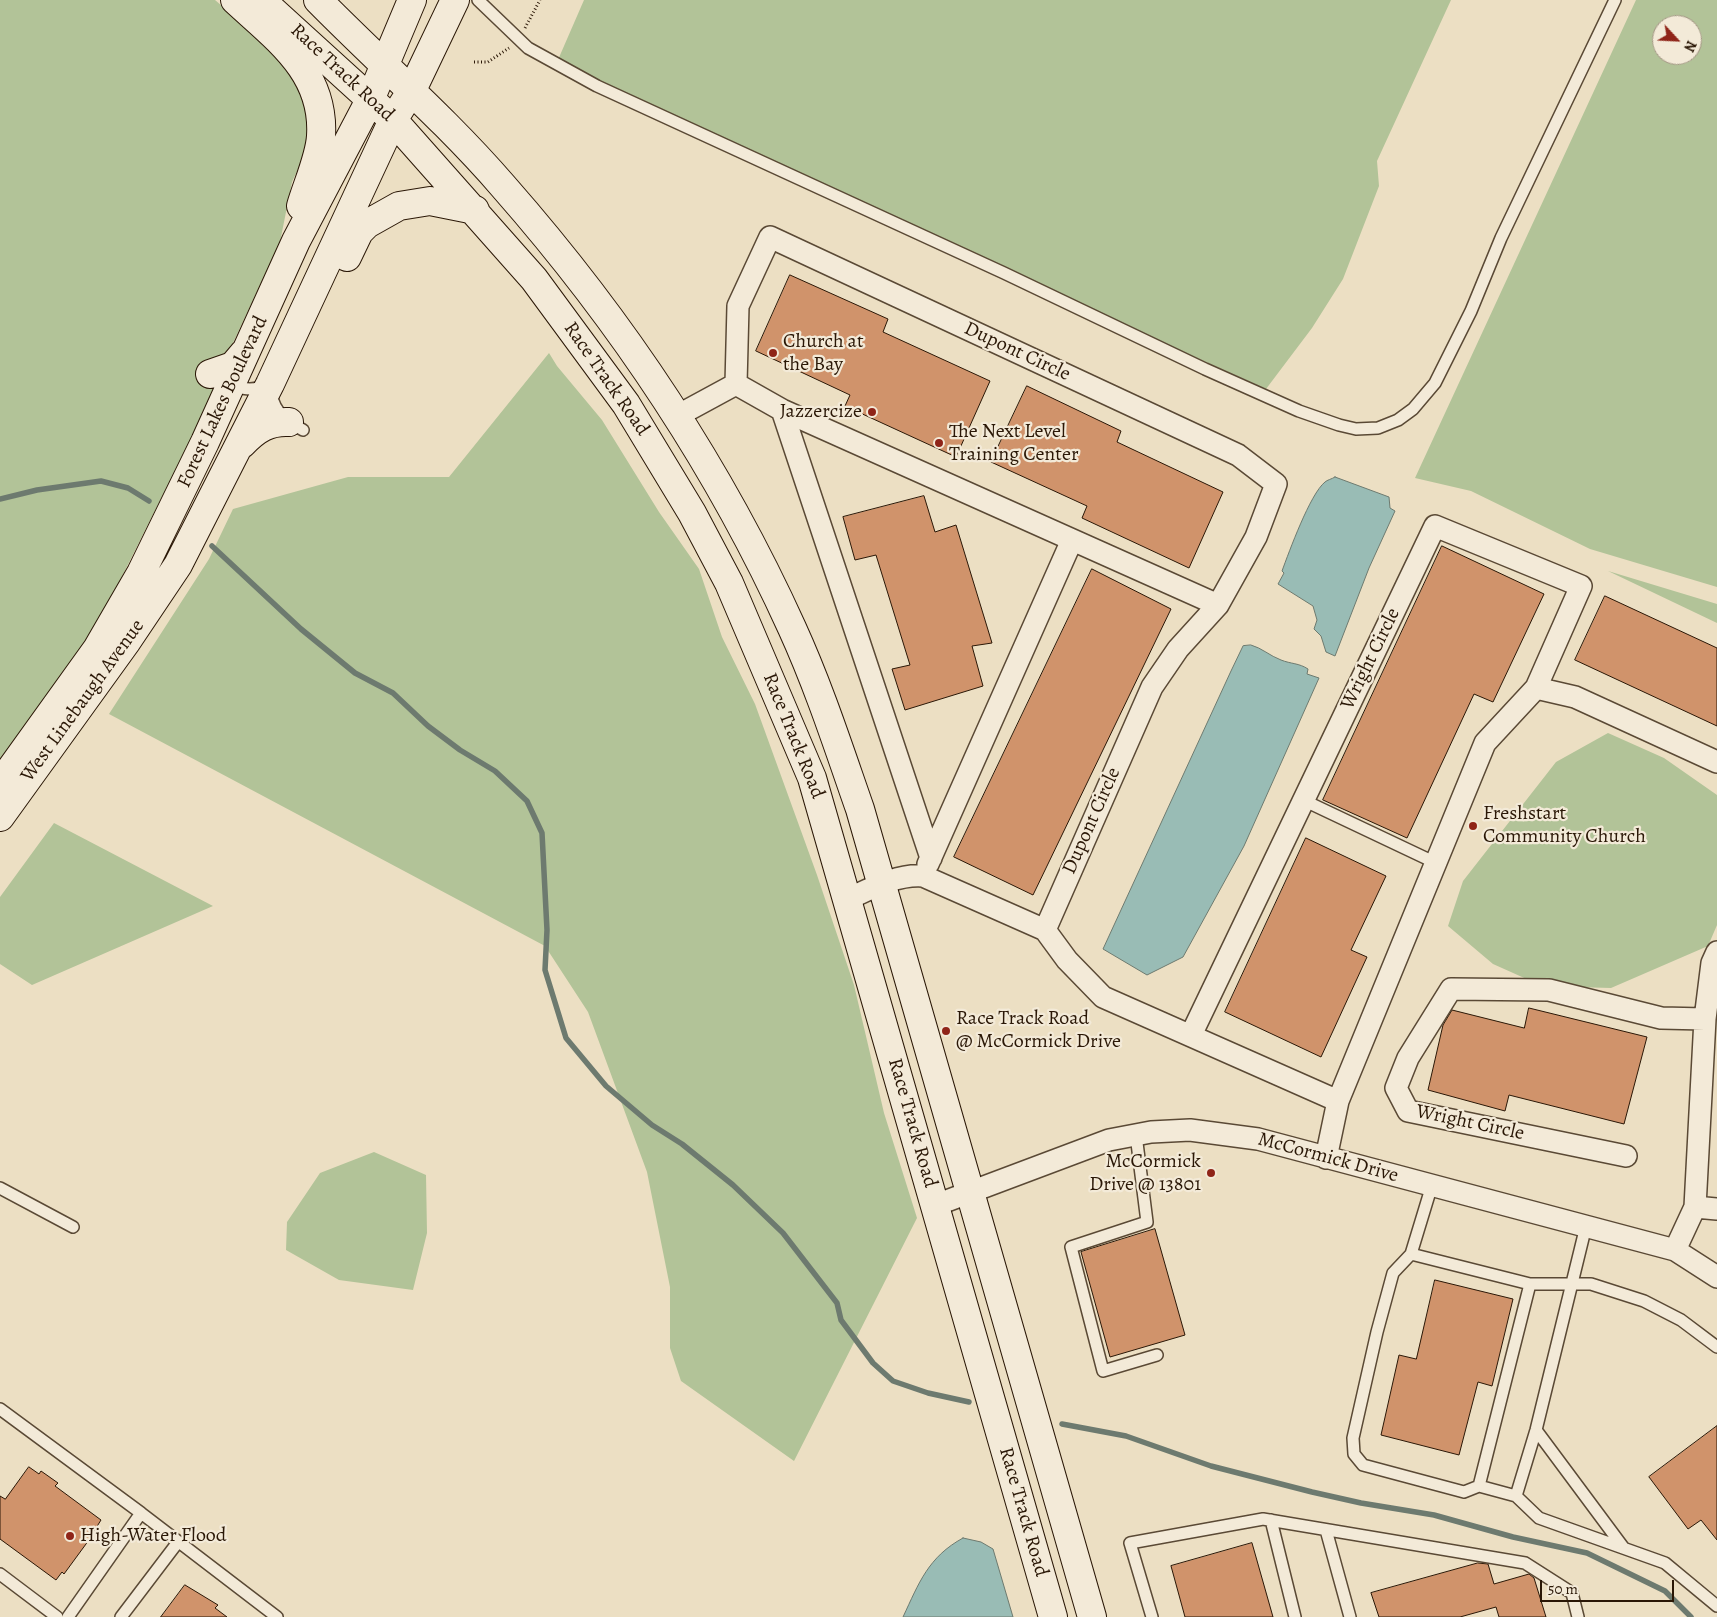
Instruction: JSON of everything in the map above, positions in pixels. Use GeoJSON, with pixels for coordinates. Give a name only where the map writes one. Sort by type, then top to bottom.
{"type":"FeatureCollection","features":[{"type":"Feature","properties":{"kind":"main road"},"geometry":{"type":"LineString","coordinates":[[235,0],[294,54],[315,91],[321,136],[318,152],[298,215],[296,241]]}},
{"type":"Feature","properties":{"kind":"main road","name":"Race Track Road"},"geometry":{"type":"LineString","coordinates":[[261,0],[393,120],[534,278],[596,362],[650,444],[697,522],[729,583],[812,778],[1053,1617]]}},
{"type":"Feature","properties":{"kind":"main road","name":"Race Track Road"},"geometry":{"type":"LineString","coordinates":[[318,0],[412,90],[503,185],[576,272],[677,416],[750,541],[793,630],[836,740],[882,883],[1092,1617]]}},
{"type":"Feature","properties":{"kind":"main road","name":"Forest Lakes Boulevard"},"geometry":{"type":"LineString","coordinates":[[0,784],[84,668],[120,611],[206,442],[217,380],[245,352],[296,241],[370,100],[412,0]]}},
{"type":"Feature","properties":{"kind":"main road","name":"Forest Lakes Boulevard"},"geometry":{"type":"LineString","coordinates":[[166,584],[178,565],[270,384],[393,120],[412,90],[455,0]]}},
{"type":"Feature","properties":{"kind":"main road"},"geometry":{"type":"LineString","coordinates":[[270,384],[285,368],[302,342],[359,232],[367,224],[399,206],[416,202],[430,201],[475,210]]}},
{"type":"Feature","properties":{"kind":"main road"},"geometry":{"type":"LineString","coordinates":[[166,584],[178,535],[232,417],[217,380]]}},
{"type":"Feature","properties":{"kind":"main road"},"geometry":{"type":"LineString","coordinates":[[238,448],[253,433],[275,421],[296,426]]}},
{"type":"Feature","properties":{"kind":"main road","name":"West Linebaugh Avenue"},"geometry":{"type":"LineString","coordinates":[[0,817],[127,642],[166,584]]}},
{"type":"Feature","properties":{"kind":"street","name":"Dupont Circle"},"geometry":{"type":"LineString","coordinates":[[736,384],[738,306],[770,237],[1238,455],[1276,484],[1256,537],[1218,605],[1178,648],[1152,686],[1044,930]]}},
{"type":"Feature","properties":{"kind":"street"},"geometry":{"type":"LineString","coordinates":[[677,416],[736,384],[782,410],[1218,605]]}},
{"type":"Feature","properties":{"kind":"street"},"geometry":{"type":"LineString","coordinates":[[782,410],[927,867],[1044,930],[1066,960],[1104,997],[1338,1100]]}},
{"type":"Feature","properties":{"kind":"street","name":"Wright Circle"},"geometry":{"type":"LineString","coordinates":[[1191,1035],[1435,526],[1581,586],[1536,688],[1485,743],[1338,1100],[1326,1158]]}},
{"type":"Feature","properties":{"kind":"street"},"geometry":{"type":"LineString","coordinates":[[848,899],[882,883],[910,875],[927,867],[1072,540]]}},
{"type":"Feature","properties":{"kind":"street"},"geometry":{"type":"LineString","coordinates":[[1536,688],[1574,697],[1717,762]]}},
{"type":"Feature","properties":{"kind":"street"},"geometry":{"type":"LineString","coordinates":[[1675,1250],[1695,1207],[1705,1019],[1712,963],[1717,952]]}},
{"type":"Feature","properties":{"kind":"street","name":"Wright Circle"},"geometry":{"type":"LineString","coordinates":[[1626,1156],[1408,1111],[1396,1088],[1408,1058],[1451,989],[1549,990],[1661,1018],[1705,1019]]}},
{"type":"Feature","properties":{"kind":"street","name":"McCormick Drive"},"geometry":{"type":"LineString","coordinates":[[936,1205],[1108,1140],[1136,1134],[1190,1130],[1258,1139],[1675,1250],[1717,1277]]}},
{"type":"Feature","properties":{"kind":"street"},"geometry":{"type":"LineString","coordinates":[[1695,1207],[1717,1209]]}},
{"type":"Feature","properties":{"kind":"lane"},"geometry":{"type":"LineString","coordinates":[[478,0],[528,48],[597,86],[1004,273],[1213,373],[1312,417],[1356,429],[1378,428],[1398,420],[1413,409],[1435,383],[1471,311],[1501,238],[1615,0]]}},
{"type":"Feature","properties":{"kind":"lane"},"geometry":{"type":"LineString","coordinates":[[217,380],[250,390],[270,384],[274,406],[280,416],[296,426]]}},
{"type":"Feature","properties":{"kind":"lane"},"geometry":{"type":"LineString","coordinates":[[1303,800],[1436,863]]}},
{"type":"Feature","properties":{"kind":"lane"},"geometry":{"type":"LineString","coordinates":[[1136,1134],[1147,1222],[1070,1247],[1103,1371],[1157,1356]]}},
{"type":"Feature","properties":{"kind":"lane"},"geometry":{"type":"LineString","coordinates":[[1432,1185],[1411,1254],[1393,1273],[1377,1332],[1353,1438],[1354,1454],[1363,1465],[1390,1473],[1464,1492],[1479,1486],[1516,1496],[1539,1518],[1665,1563],[1717,1606]]}},
{"type":"Feature","properties":{"kind":"lane"},"geometry":{"type":"LineString","coordinates":[[0,1188],[73,1227]]}},
{"type":"Feature","properties":{"kind":"lane"},"geometry":{"type":"LineString","coordinates":[[1516,1496],[1536,1430],[1586,1226]]}},
{"type":"Feature","properties":{"kind":"lane"},"geometry":{"type":"LineString","coordinates":[[1411,1254],[1530,1284],[1592,1284],[1644,1301],[1681,1320],[1717,1348]]}},
{"type":"Feature","properties":{"kind":"lane"},"geometry":{"type":"LineString","coordinates":[[1479,1486],[1530,1284]]}},
{"type":"Feature","properties":{"kind":"lane"},"geometry":{"type":"LineString","coordinates":[[0,1408],[277,1617]]}},
{"type":"Feature","properties":{"kind":"lane"},"geometry":{"type":"LineString","coordinates":[[1536,1430],[1623,1547]]}},
{"type":"Feature","properties":{"kind":"lane"},"geometry":{"type":"LineString","coordinates":[[68,1617],[141,1513]]}},
{"type":"Feature","properties":{"kind":"lane"},"geometry":{"type":"LineString","coordinates":[[1152,1617],[1130,1543],[1264,1519],[1525,1563],[1572,1593],[1578,1617]]}},
{"type":"Feature","properties":{"kind":"lane"},"geometry":{"type":"LineString","coordinates":[[1271,1520],[1295,1617]]}},
{"type":"Feature","properties":{"kind":"lane"},"geometry":{"type":"LineString","coordinates":[[1326,1530],[1350,1617]]}},
{"type":"Feature","properties":{"kind":"lane"},"geometry":{"type":"LineString","coordinates":[[121,1617],[178,1542]]}},
{"type":"Feature","properties":{"kind":"lane"},"geometry":{"type":"LineString","coordinates":[[0,1574],[57,1617]]}},
{"type":"Feature","properties":{"kind":"green space"},"geometry":{"type":"Polygon","coordinates":[[[0,0],[215,0],[288,63],[305,96],[309,145],[292,182],[280,242],[226,358],[197,368],[204,386],[210,385],[214,388],[195,431],[88,644],[0,766],[0,0]]]}},
{"type":"Feature","properties":{"kind":"green space"},"geometry":{"type":"Polygon","coordinates":[[[584,0],[1451,0],[1377,161],[1379,186],[1343,279],[1312,328],[1266,389],[554,69],[584,0]]]}},
{"type":"Feature","properties":{"kind":"green space"},"geometry":{"type":"Polygon","coordinates":[[[1636,0],[1717,0],[1717,587],[1590,549],[1471,491],[1415,478],[1636,0]]]}},
{"type":"Feature","properties":{"kind":"green space"},"geometry":{"type":"Polygon","coordinates":[[[549,353],[557,366],[602,420],[659,512],[699,569],[722,637],[755,704],[817,875],[854,985],[884,1113],[917,1218],[794,1461],[681,1381],[670,1348],[670,1287],[647,1172],[588,1012],[545,946],[109,714],[209,559],[233,509],[348,477],[449,477],[549,353]]]}},
{"type":"Feature","properties":{"kind":"green space"},"geometry":{"type":"Polygon","coordinates":[[[1608,571],[1717,604],[1717,623],[1608,571]]]}},
{"type":"Feature","properties":{"kind":"green space"},"geometry":{"type":"Polygon","coordinates":[[[1608,733],[1664,758],[1717,795],[1717,925],[1708,946],[1611,988],[1575,987],[1531,981],[1493,964],[1448,926],[1463,881],[1556,762],[1608,733]]]}},
{"type":"Feature","properties":{"kind":"green space"},"geometry":{"type":"Polygon","coordinates":[[[54,823],[213,906],[32,985],[0,964],[0,897],[54,823]]]}},
{"type":"Feature","properties":{"kind":"green space"},"geometry":{"type":"Polygon","coordinates":[[[374,1152],[426,1175],[427,1233],[413,1290],[339,1280],[286,1250],[287,1222],[320,1173],[374,1152]]]}},
{"type":"Feature","properties":{"kind":"water"},"geometry":{"type":"Polygon","coordinates":[[[1335,477],[1389,497],[1390,508],[1395,511],[1369,568],[1335,656],[1326,652],[1321,636],[1314,629],[1317,620],[1313,606],[1278,584],[1284,573],[1282,571],[1295,538],[1313,498],[1325,482],[1335,477]]]}},
{"type":"Feature","properties":{"kind":"water"},"geometry":{"type":"Polygon","coordinates":[[[1251,645],[1281,660],[1305,667],[1308,669],[1307,674],[1319,678],[1244,846],[1183,957],[1147,975],[1103,949],[1243,646],[1251,645]]]}},
{"type":"Feature","properties":{"kind":"water"},"geometry":{"type":"Polygon","coordinates":[[[963,1538],[981,1542],[993,1549],[1013,1617],[903,1617],[920,1582],[933,1562],[951,1545],[963,1538]]]}},
{"type":"Feature","properties":{"kind":"building"},"geometry":{"type":"Polygon","coordinates":[[[790,275],[888,319],[883,332],[990,381],[956,457],[845,406],[850,395],[756,351],[790,275]]]}},
{"type":"Feature","properties":{"kind":"building"},"geometry":{"type":"Polygon","coordinates":[[[1027,386],[1121,431],[1117,442],[1223,492],[1189,568],[1082,518],[1087,506],[991,462],[1027,386]]]}},
{"type":"Feature","properties":{"kind":"building"},"geometry":{"type":"Polygon","coordinates":[[[924,496],[935,532],[956,525],[992,643],[972,646],[983,686],[905,710],[892,669],[910,665],[876,555],[855,560],[843,517],[924,496]]]}},
{"type":"Feature","properties":{"kind":"building"},"geometry":{"type":"Polygon","coordinates":[[[1442,546],[1544,594],[1493,702],[1474,694],[1407,838],[1323,800],[1442,546]]]}},
{"type":"Feature","properties":{"kind":"building"},"geometry":{"type":"Polygon","coordinates":[[[1092,569],[1171,609],[1033,895],[954,857],[1092,569]]]}},
{"type":"Feature","properties":{"kind":"building"},"geometry":{"type":"Polygon","coordinates":[[[1605,596],[1717,648],[1717,726],[1575,660],[1605,596]]]}},
{"type":"Feature","properties":{"kind":"building"},"geometry":{"type":"Polygon","coordinates":[[[1306,838],[1386,876],[1351,950],[1367,957],[1321,1057],[1225,1012],[1306,838]]]}},
{"type":"Feature","properties":{"kind":"building"},"geometry":{"type":"Polygon","coordinates":[[[1529,1008],[1647,1037],[1624,1124],[1509,1095],[1505,1111],[1428,1090],[1443,1025],[1452,1010],[1524,1028],[1529,1008]]]}},
{"type":"Feature","properties":{"kind":"building"},"geometry":{"type":"Polygon","coordinates":[[[1155,1229],[1185,1335],[1110,1357],[1081,1252],[1155,1229]]]}},
{"type":"Feature","properties":{"kind":"building"},"geometry":{"type":"Polygon","coordinates":[[[1435,1280],[1513,1299],[1492,1386],[1478,1382],[1459,1455],[1381,1435],[1399,1355],[1416,1359],[1435,1280]]]}},
{"type":"Feature","properties":{"kind":"building"},"geometry":{"type":"Polygon","coordinates":[[[1717,1426],[1717,1540],[1701,1520],[1688,1529],[1649,1477],[1717,1426]]]}},
{"type":"Feature","properties":{"kind":"building"},"geometry":{"type":"Polygon","coordinates":[[[29,1467],[39,1474],[41,1471],[58,1483],[55,1486],[101,1520],[64,1574],[62,1572],[56,1580],[0,1539],[0,1496],[5,1499],[29,1467]]]}},
{"type":"Feature","properties":{"kind":"building"},"geometry":{"type":"Polygon","coordinates":[[[1252,1543],[1273,1617],[1185,1617],[1171,1566],[1252,1543]]]}},
{"type":"Feature","properties":{"kind":"building"},"geometry":{"type":"Polygon","coordinates":[[[1478,1563],[1488,1564],[1494,1584],[1529,1574],[1534,1578],[1546,1617],[1499,1617],[1496,1607],[1460,1617],[1379,1617],[1371,1593],[1478,1563]]]}},
{"type":"Feature","properties":{"kind":"building"},"geometry":{"type":"Polygon","coordinates":[[[185,1585],[218,1605],[215,1608],[227,1617],[161,1617],[185,1585]]]}},
{"type":"Feature","properties":{"kind":"waterway"},"geometry":{"type":"LineString","coordinates":[[0,499],[37,490],[101,481],[128,488],[149,501]]}},
{"type":"Feature","properties":{"kind":"waterway"},"geometry":{"type":"LineString","coordinates":[[212,546],[301,629],[355,673],[393,693],[428,726],[460,750],[495,771],[527,801],[542,833],[547,930],[545,970],[566,1038],[606,1086],[652,1125],[682,1144],[733,1185],[783,1233],[837,1303],[841,1320],[873,1363],[893,1381],[928,1393],[969,1402]]}},
{"type":"Feature","properties":{"kind":"waterway"},"geometry":{"type":"LineString","coordinates":[[1062,1424],[1126,1436],[1211,1466],[1312,1492],[1361,1503],[1434,1515],[1513,1537],[1587,1553],[1665,1591],[1691,1617]]}},
{"type":"Feature","properties":{"kind":"place","name":"Church at the Bay"},"geometry":{"type":"Point","coordinates":[773,353]}},
{"type":"Feature","properties":{"kind":"place","name":"Jazzercize"},"geometry":{"type":"Point","coordinates":[872,412]}},
{"type":"Feature","properties":{"kind":"place","name":"The Next Level Training Center"},"geometry":{"type":"Point","coordinates":[939,443]}},
{"type":"Feature","properties":{"kind":"place","name":"Freshstart Community Church"},"geometry":{"type":"Point","coordinates":[1473,826]}},
{"type":"Feature","properties":{"kind":"place","name":"Race Track Road @ McCormick Drive"},"geometry":{"type":"Point","coordinates":[946,1031]}},
{"type":"Feature","properties":{"kind":"place","name":"McCormick Drive @ 13801"},"geometry":{"type":"Point","coordinates":[1211,1173]}},
{"type":"Feature","properties":{"kind":"place","name":"High-Water Flood"},"geometry":{"type":"Point","coordinates":[70,1536]}}]}
